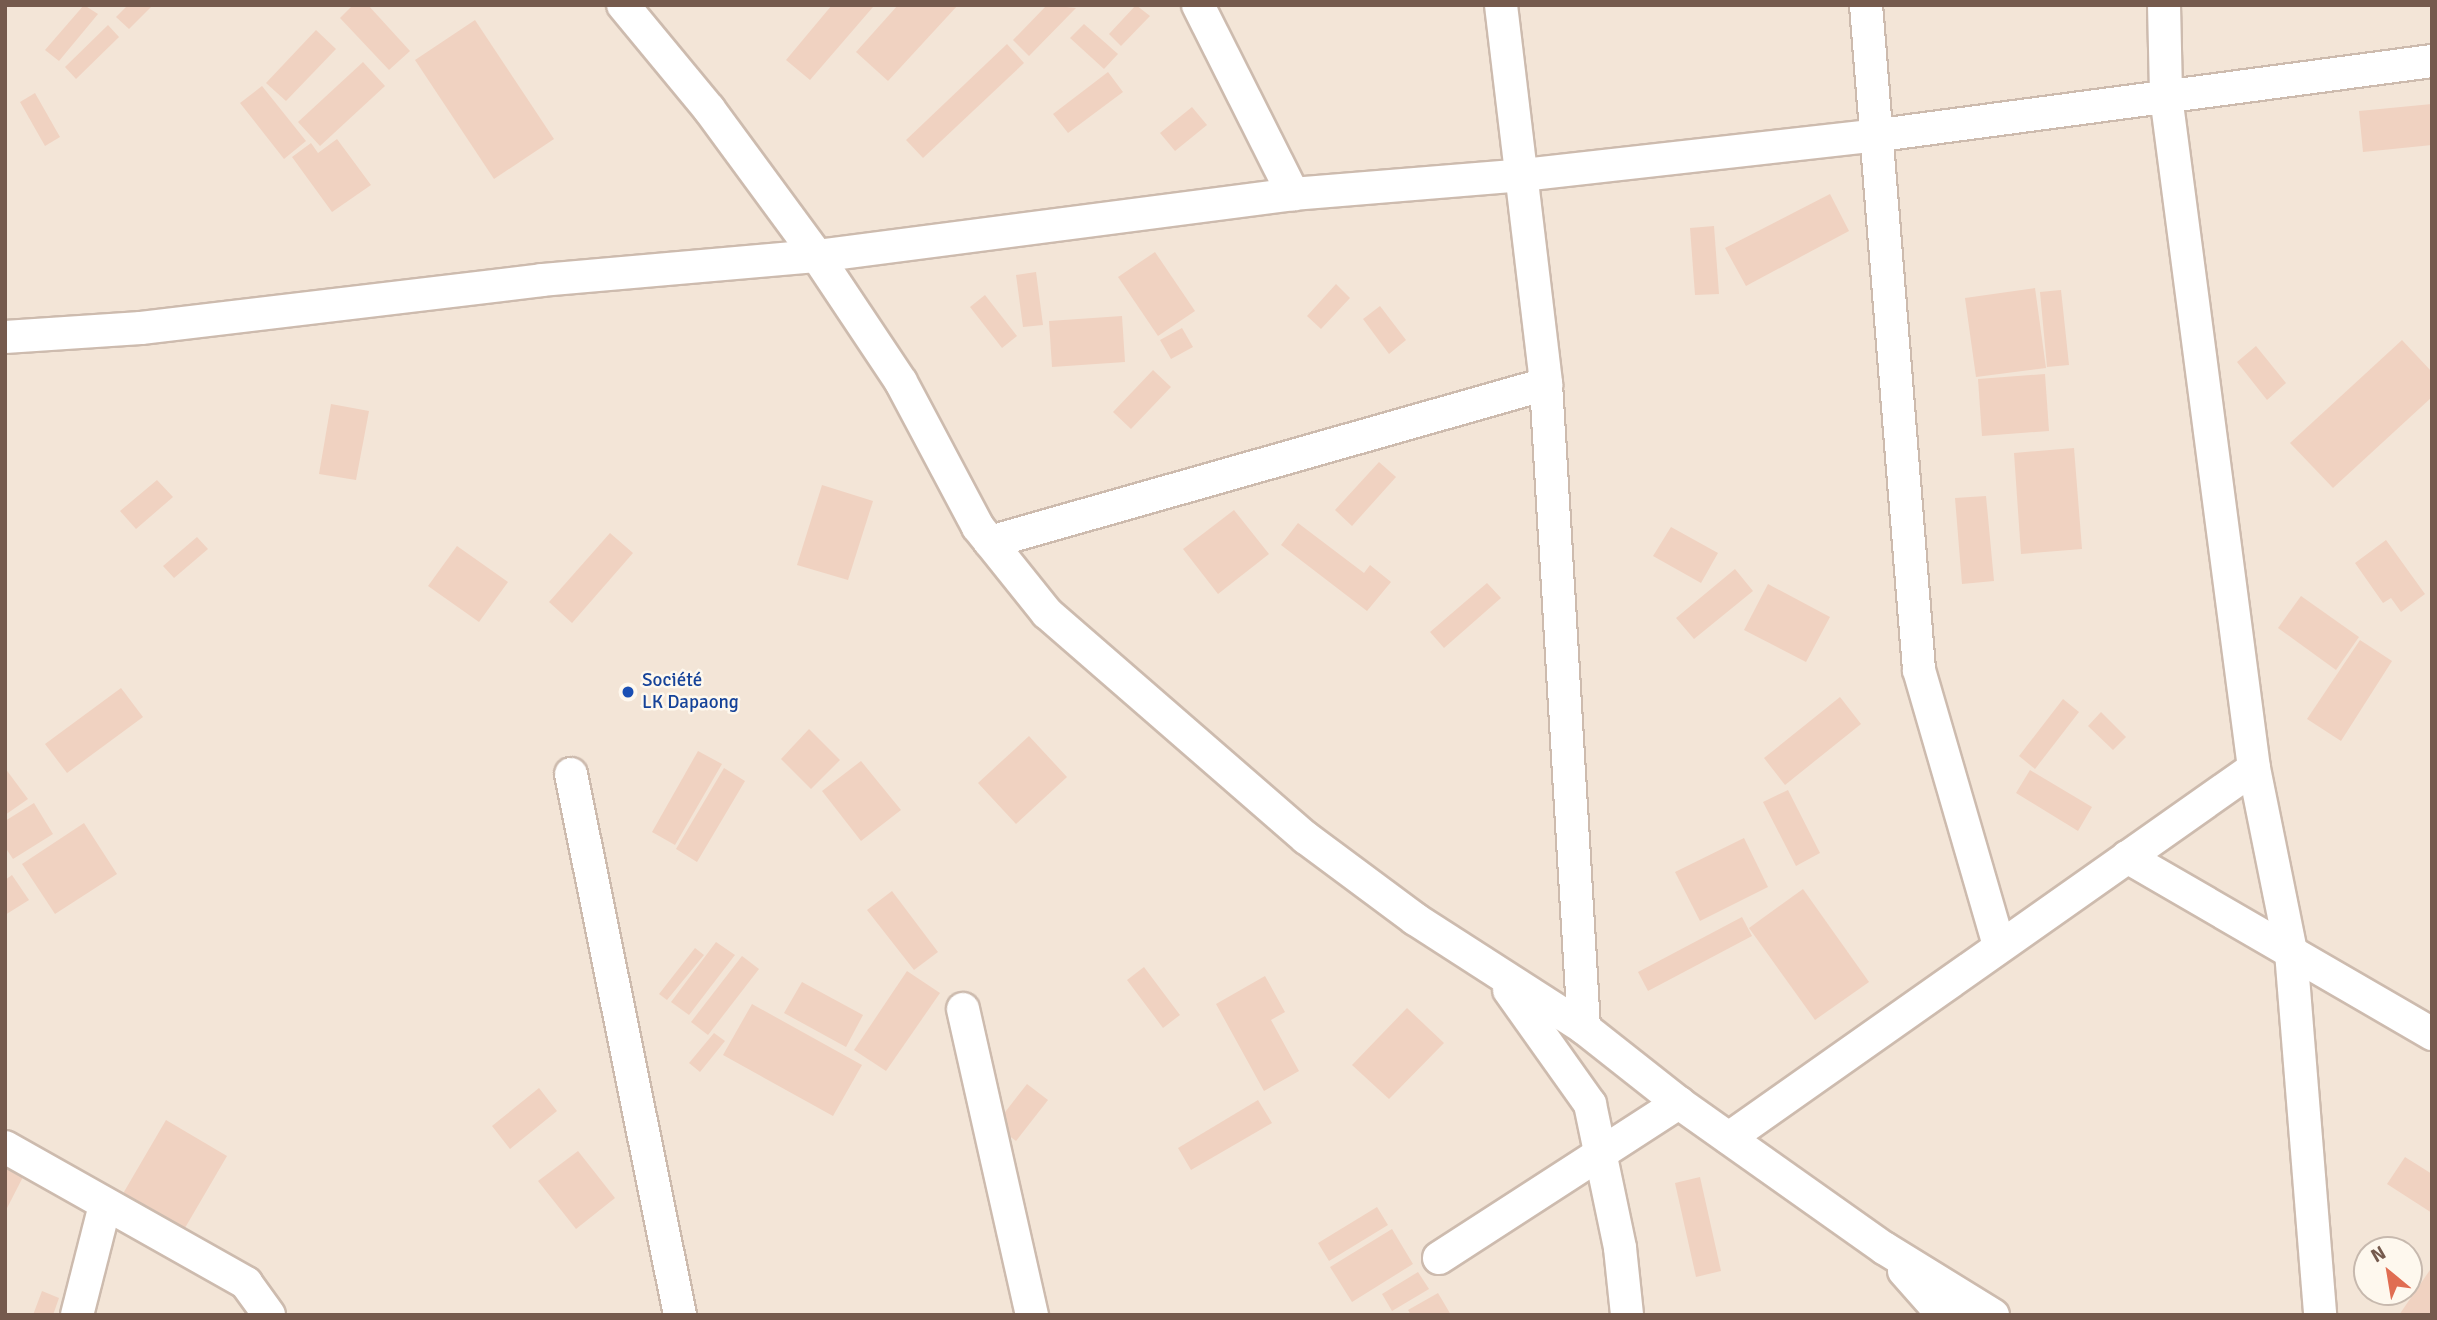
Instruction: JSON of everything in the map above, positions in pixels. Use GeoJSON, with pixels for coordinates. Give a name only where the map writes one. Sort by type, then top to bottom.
{"type":"FeatureCollection","features":[{"type":"Feature","properties":{"kind":"street"},"geometry":{"type":"LineString","coordinates":[[623,5],[709,109],[817,256],[901,382],[990,542],[1047,613],[1120,680],[1306,838],[1503,980],[1584,1028],[1679,1103],[1884,1248],[1993,1315]]}},
{"type":"Feature","properties":{"kind":"street"},"geometry":{"type":"LineString","coordinates":[[1198,5],[1293,194]]}},
{"type":"Feature","properties":{"kind":"street"},"geometry":{"type":"LineString","coordinates":[[1501,5],[1546,384],[1584,1028]]}},
{"type":"Feature","properties":{"kind":"street"},"geometry":{"type":"LineString","coordinates":[[1866,5],[1880,135],[1919,670],[1999,946]]}},
{"type":"Feature","properties":{"kind":"street"},"geometry":{"type":"LineString","coordinates":[[2164,5],[2165,96],[2254,768],[2291,952],[2320,1315]]}},
{"type":"Feature","properties":{"kind":"street"},"geometry":{"type":"LineString","coordinates":[[5,337],[141,328],[542,280],[817,256],[1293,194],[1522,175],[1880,135],[2432,61]]}},
{"type":"Feature","properties":{"kind":"street"},"geometry":{"type":"LineString","coordinates":[[990,542],[1546,384]]}},
{"type":"Feature","properties":{"kind":"street"},"geometry":{"type":"LineString","coordinates":[[1730,1138],[2254,768]]}},
{"type":"Feature","properties":{"kind":"street"},"geometry":{"type":"LineString","coordinates":[[571,774],[680,1315]]}},
{"type":"Feature","properties":{"kind":"street"},"geometry":{"type":"LineString","coordinates":[[2127,857],[2432,1034]]}},
{"type":"Feature","properties":{"kind":"street"},"geometry":{"type":"LineString","coordinates":[[1503,980],[1590,1104],[1620,1248],[1627,1315]]}},
{"type":"Feature","properties":{"kind":"street"},"geometry":{"type":"LineString","coordinates":[[963,1009],[1032,1315]]}},
{"type":"Feature","properties":{"kind":"street"},"geometry":{"type":"LineString","coordinates":[[1439,1258],[1600,1150],[1679,1103]]}},
{"type":"Feature","properties":{"kind":"street"},"geometry":{"type":"LineString","coordinates":[[5,1147],[246,1283],[269,1315]]}},
{"type":"Feature","properties":{"kind":"street"},"geometry":{"type":"LineString","coordinates":[[77,1315],[105,1205]]}},
{"type":"Feature","properties":{"kind":"street"},"geometry":{"type":"LineString","coordinates":[[1884,1248],[1943,1315]]}},
{"type":"Feature","properties":{"kind":"shaded area"},"geometry":{"type":"Polygon","coordinates":[[[5,5],[2432,5],[2432,1315],[5,1315],[5,5]]]}},
{"type":"Feature","properties":{"kind":"building"},"geometry":{"type":"Polygon","coordinates":[[[84,5],[98,14],[59,61],[45,50],[84,5]]]}},
{"type":"Feature","properties":{"kind":"building"},"geometry":{"type":"Polygon","coordinates":[[[128,5],[153,5],[129,29],[116,17],[128,5]]]}},
{"type":"Feature","properties":{"kind":"building"},"geometry":{"type":"Polygon","coordinates":[[[353,5],[368,5],[410,51],[389,70],[340,18],[353,5]]]}},
{"type":"Feature","properties":{"kind":"building"},"geometry":{"type":"Polygon","coordinates":[[[832,5],[873,7],[810,80],[786,60],[832,5]]]}},
{"type":"Feature","properties":{"kind":"building"},"geometry":{"type":"Polygon","coordinates":[[[898,5],[958,5],[888,81],[856,52],[898,5]]]}},
{"type":"Feature","properties":{"kind":"building"},"geometry":{"type":"Polygon","coordinates":[[[1047,5],[1076,8],[1029,56],[1013,40],[1047,5]]]}},
{"type":"Feature","properties":{"kind":"building"},"geometry":{"type":"Polygon","coordinates":[[[1136,5],[1150,16],[1121,46],[1109,34],[1136,5]]]}},
{"type":"Feature","properties":{"kind":"building"},"geometry":{"type":"Polygon","coordinates":[[[475,20],[554,139],[494,179],[415,60],[475,20]]]}},
{"type":"Feature","properties":{"kind":"building"},"geometry":{"type":"Polygon","coordinates":[[[1084,24],[1118,54],[1104,69],[1070,38],[1084,24]]]}},
{"type":"Feature","properties":{"kind":"building"},"geometry":{"type":"Polygon","coordinates":[[[108,25],[119,37],[76,79],[65,67],[108,25]]]}},
{"type":"Feature","properties":{"kind":"building"},"geometry":{"type":"Polygon","coordinates":[[[316,30],[336,49],[286,101],[266,83],[316,30]]]}},
{"type":"Feature","properties":{"kind":"building"},"geometry":{"type":"Polygon","coordinates":[[[1007,44],[1024,63],[923,158],[906,140],[1007,44]]]}},
{"type":"Feature","properties":{"kind":"building"},"geometry":{"type":"Polygon","coordinates":[[[363,62],[385,86],[320,146],[298,122],[363,62]]]}},
{"type":"Feature","properties":{"kind":"building"},"geometry":{"type":"Polygon","coordinates":[[[1108,72],[1123,92],[1068,133],[1053,114],[1108,72]]]}},
{"type":"Feature","properties":{"kind":"building"},"geometry":{"type":"Polygon","coordinates":[[[262,86],[306,141],[284,159],[240,103],[262,86]]]}},
{"type":"Feature","properties":{"kind":"building"},"geometry":{"type":"Polygon","coordinates":[[[35,93],[60,137],[45,146],[20,102],[35,93]]]}},
{"type":"Feature","properties":{"kind":"building"},"geometry":{"type":"Polygon","coordinates":[[[2432,104],[2432,145],[2363,152],[2359,111],[2432,104]]]}},
{"type":"Feature","properties":{"kind":"building"},"geometry":{"type":"Polygon","coordinates":[[[1192,107],[1207,125],[1175,151],[1160,133],[1192,107]]]}},
{"type":"Feature","properties":{"kind":"building"},"geometry":{"type":"Polygon","coordinates":[[[337,139],[371,185],[332,212],[292,157],[311,143],[318,153],[337,139]]]}},
{"type":"Feature","properties":{"kind":"building"},"geometry":{"type":"Polygon","coordinates":[[[1830,194],[1849,231],[1746,286],[1725,248],[1830,194]]]}},
{"type":"Feature","properties":{"kind":"building"},"geometry":{"type":"Polygon","coordinates":[[[1714,226],[1719,294],[1695,295],[1690,228],[1714,226]]]}},
{"type":"Feature","properties":{"kind":"building"},"geometry":{"type":"Polygon","coordinates":[[[1155,252],[1195,311],[1158,336],[1118,277],[1155,252]]]}},
{"type":"Feature","properties":{"kind":"building"},"geometry":{"type":"Polygon","coordinates":[[[1036,272],[1043,325],[1023,327],[1016,275],[1036,272]]]}},
{"type":"Feature","properties":{"kind":"building"},"geometry":{"type":"Polygon","coordinates":[[[1336,284],[1350,298],[1321,329],[1307,316],[1336,284]]]}},
{"type":"Feature","properties":{"kind":"building"},"geometry":{"type":"Polygon","coordinates":[[[2035,288],[2046,368],[1976,377],[1965,298],[2035,288]]]}},
{"type":"Feature","properties":{"kind":"building"},"geometry":{"type":"Polygon","coordinates":[[[2061,290],[2069,365],[2047,367],[2040,292],[2061,290]]]}},
{"type":"Feature","properties":{"kind":"building"},"geometry":{"type":"Polygon","coordinates":[[[985,295],[1017,336],[1002,348],[970,307],[985,295]]]}},
{"type":"Feature","properties":{"kind":"building"},"geometry":{"type":"Polygon","coordinates":[[[1380,306],[1406,340],[1389,354],[1363,319],[1380,306]]]}},
{"type":"Feature","properties":{"kind":"building"},"geometry":{"type":"Polygon","coordinates":[[[1122,316],[1125,362],[1052,367],[1049,321],[1122,316]]]}},
{"type":"Feature","properties":{"kind":"building"},"geometry":{"type":"Polygon","coordinates":[[[1182,328],[1193,347],[1171,359],[1160,340],[1182,328]]]}},
{"type":"Feature","properties":{"kind":"building"},"geometry":{"type":"Polygon","coordinates":[[[2402,340],[2432,372],[2432,397],[2333,488],[2290,443],[2402,340]]]}},
{"type":"Feature","properties":{"kind":"building"},"geometry":{"type":"Polygon","coordinates":[[[2256,346],[2286,383],[2267,400],[2237,362],[2256,346]]]}},
{"type":"Feature","properties":{"kind":"building"},"geometry":{"type":"Polygon","coordinates":[[[1153,370],[1171,387],[1131,429],[1113,412],[1153,370]]]}},
{"type":"Feature","properties":{"kind":"building"},"geometry":{"type":"Polygon","coordinates":[[[2045,374],[2049,431],[1982,436],[1978,379],[2045,374]]]}},
{"type":"Feature","properties":{"kind":"building"},"geometry":{"type":"Polygon","coordinates":[[[331,404],[369,411],[356,480],[319,474],[331,404]]]}},
{"type":"Feature","properties":{"kind":"building"},"geometry":{"type":"Polygon","coordinates":[[[2074,448],[2082,549],[2021,554],[2014,453],[2074,448]]]}},
{"type":"Feature","properties":{"kind":"building"},"geometry":{"type":"Polygon","coordinates":[[[1379,462],[1396,477],[1352,526],[1335,510],[1379,462]]]}},
{"type":"Feature","properties":{"kind":"building"},"geometry":{"type":"Polygon","coordinates":[[[157,480],[173,497],[136,529],[120,511],[157,480]]]}},
{"type":"Feature","properties":{"kind":"building"},"geometry":{"type":"Polygon","coordinates":[[[822,485],[873,501],[848,580],[797,565],[822,485]]]}},
{"type":"Feature","properties":{"kind":"building"},"geometry":{"type":"Polygon","coordinates":[[[1986,496],[1994,581],[1962,584],[1955,498],[1986,496]]]}},
{"type":"Feature","properties":{"kind":"building"},"geometry":{"type":"Polygon","coordinates":[[[1234,510],[1269,554],[1218,594],[1183,549],[1234,510]]]}},
{"type":"Feature","properties":{"kind":"building"},"geometry":{"type":"Polygon","coordinates":[[[1298,523],[1364,573],[1370,565],[1391,582],[1367,611],[1281,545],[1298,523]]]}},
{"type":"Feature","properties":{"kind":"building"},"geometry":{"type":"Polygon","coordinates":[[[1671,527],[1718,553],[1701,583],[1653,556],[1671,527]]]}},
{"type":"Feature","properties":{"kind":"building"},"geometry":{"type":"Polygon","coordinates":[[[610,533],[633,553],[572,623],[549,602],[610,533]]]}},
{"type":"Feature","properties":{"kind":"building"},"geometry":{"type":"Polygon","coordinates":[[[197,537],[208,549],[174,578],[163,566],[197,537]]]}},
{"type":"Feature","properties":{"kind":"building"},"geometry":{"type":"Polygon","coordinates":[[[2386,540],[2425,594],[2401,612],[2391,598],[2383,603],[2355,563],[2386,540]]]}},
{"type":"Feature","properties":{"kind":"building"},"geometry":{"type":"Polygon","coordinates":[[[457,546],[508,582],[479,622],[428,586],[457,546]]]}},
{"type":"Feature","properties":{"kind":"building"},"geometry":{"type":"Polygon","coordinates":[[[1735,569],[1753,591],[1694,639],[1676,618],[1735,569]]]}},
{"type":"Feature","properties":{"kind":"building"},"geometry":{"type":"Polygon","coordinates":[[[1487,583],[1501,598],[1444,648],[1430,632],[1487,583]]]}},
{"type":"Feature","properties":{"kind":"building"},"geometry":{"type":"Polygon","coordinates":[[[1768,584],[1830,617],[1806,662],[1744,630],[1768,584]]]}},
{"type":"Feature","properties":{"kind":"building"},"geometry":{"type":"Polygon","coordinates":[[[2301,596],[2359,637],[2336,670],[2278,628],[2301,596]]]}},
{"type":"Feature","properties":{"kind":"building"},"geometry":{"type":"Polygon","coordinates":[[[2360,640],[2392,661],[2341,741],[2307,719],[2360,640]]]}},
{"type":"Feature","properties":{"kind":"building"},"geometry":{"type":"Polygon","coordinates":[[[121,688],[143,717],[67,773],[45,744],[121,688]]]}},
{"type":"Feature","properties":{"kind":"building"},"geometry":{"type":"Polygon","coordinates":[[[1840,697],[1861,724],[1785,785],[1764,758],[1840,697]]]}},
{"type":"Feature","properties":{"kind":"building"},"geometry":{"type":"Polygon","coordinates":[[[2063,699],[2079,712],[2035,769],[2019,756],[2063,699]]]}},
{"type":"Feature","properties":{"kind":"building"},"geometry":{"type":"Polygon","coordinates":[[[2101,712],[2126,737],[2113,750],[2088,726],[2101,712]]]}},
{"type":"Feature","properties":{"kind":"building"},"geometry":{"type":"Polygon","coordinates":[[[809,729],[840,760],[811,789],[781,759],[809,729]]]}},
{"type":"Feature","properties":{"kind":"building"},"geometry":{"type":"Polygon","coordinates":[[[1029,736],[1067,777],[1016,824],[978,783],[1029,736]]]}},
{"type":"Feature","properties":{"kind":"building"},"geometry":{"type":"Polygon","coordinates":[[[698,751],[722,764],[675,845],[652,832],[698,751]]]}},
{"type":"Feature","properties":{"kind":"building"},"geometry":{"type":"Polygon","coordinates":[[[861,761],[901,810],[861,841],[822,791],[861,761]]]}},
{"type":"Feature","properties":{"kind":"building"},"geometry":{"type":"Polygon","coordinates":[[[5,768],[28,799],[5,815],[5,768]]]}},
{"type":"Feature","properties":{"kind":"building"},"geometry":{"type":"Polygon","coordinates":[[[724,768],[745,781],[697,862],[676,849],[724,768]]]}},
{"type":"Feature","properties":{"kind":"building"},"geometry":{"type":"Polygon","coordinates":[[[2030,770],[2092,807],[2078,831],[2016,793],[2030,770]]]}},
{"type":"Feature","properties":{"kind":"building"},"geometry":{"type":"Polygon","coordinates":[[[1788,790],[1820,853],[1796,866],[1763,802],[1788,790]]]}},
{"type":"Feature","properties":{"kind":"building"},"geometry":{"type":"Polygon","coordinates":[[[34,803],[53,834],[13,859],[5,847],[5,821],[34,803]]]}},
{"type":"Feature","properties":{"kind":"building"},"geometry":{"type":"Polygon","coordinates":[[[84,823],[117,874],[55,914],[22,864],[84,823]]]}},
{"type":"Feature","properties":{"kind":"building"},"geometry":{"type":"Polygon","coordinates":[[[1744,838],[1768,887],[1700,921],[1675,872],[1744,838]]]}},
{"type":"Feature","properties":{"kind":"building"},"geometry":{"type":"Polygon","coordinates":[[[12,875],[29,900],[5,915],[5,880],[12,875]]]}},
{"type":"Feature","properties":{"kind":"building"},"geometry":{"type":"Polygon","coordinates":[[[1803,889],[1869,982],[1815,1020],[1749,928],[1803,889]]]}},
{"type":"Feature","properties":{"kind":"building"},"geometry":{"type":"Polygon","coordinates":[[[892,891],[938,952],[914,970],[867,910],[892,891]]]}},
{"type":"Feature","properties":{"kind":"building"},"geometry":{"type":"Polygon","coordinates":[[[1742,917],[1752,936],[1648,991],[1638,972],[1742,917]]]}},
{"type":"Feature","properties":{"kind":"building"},"geometry":{"type":"Polygon","coordinates":[[[716,942],[735,955],[689,1015],[671,1002],[716,942]]]}},
{"type":"Feature","properties":{"kind":"building"},"geometry":{"type":"Polygon","coordinates":[[[695,948],[704,955],[667,1000],[659,994],[695,948]]]}},
{"type":"Feature","properties":{"kind":"building"},"geometry":{"type":"Polygon","coordinates":[[[742,956],[759,969],[708,1035],[691,1022],[742,956]]]}},
{"type":"Feature","properties":{"kind":"building"},"geometry":{"type":"Polygon","coordinates":[[[1144,967],[1180,1015],[1163,1028],[1127,980],[1144,967]]]}},
{"type":"Feature","properties":{"kind":"building"},"geometry":{"type":"Polygon","coordinates":[[[907,971],[940,993],[886,1071],[854,1050],[907,971]]]}},
{"type":"Feature","properties":{"kind":"building"},"geometry":{"type":"Polygon","coordinates":[[[1265,976],[1285,1012],[1271,1020],[1299,1071],[1264,1091],[1216,1004],[1265,976]]]}},
{"type":"Feature","properties":{"kind":"building"},"geometry":{"type":"Polygon","coordinates":[[[802,982],[863,1015],[846,1047],[784,1013],[802,982]]]}},
{"type":"Feature","properties":{"kind":"building"},"geometry":{"type":"Polygon","coordinates":[[[752,1004],[862,1065],[833,1116],[723,1055],[752,1004]]]}},
{"type":"Feature","properties":{"kind":"building"},"geometry":{"type":"Polygon","coordinates":[[[1407,1008],[1444,1043],[1389,1099],[1352,1065],[1407,1008]]]}},
{"type":"Feature","properties":{"kind":"building"},"geometry":{"type":"Polygon","coordinates":[[[714,1033],[725,1041],[700,1072],[689,1063],[714,1033]]]}},
{"type":"Feature","properties":{"kind":"building"},"geometry":{"type":"Polygon","coordinates":[[[1027,1084],[1048,1100],[1016,1141],[995,1125],[1027,1084]]]}},
{"type":"Feature","properties":{"kind":"building"},"geometry":{"type":"Polygon","coordinates":[[[539,1088],[557,1111],[510,1149],[492,1126],[539,1088]]]}},
{"type":"Feature","properties":{"kind":"building"},"geometry":{"type":"Polygon","coordinates":[[[1258,1100],[1272,1123],[1191,1170],[1178,1148],[1258,1100]]]}},
{"type":"Feature","properties":{"kind":"building"},"geometry":{"type":"Polygon","coordinates":[[[166,1120],[227,1156],[182,1233],[121,1197],[166,1120]]]}},
{"type":"Feature","properties":{"kind":"building"},"geometry":{"type":"Polygon","coordinates":[[[578,1151],[615,1198],[576,1229],[538,1181],[578,1151]]]}},
{"type":"Feature","properties":{"kind":"building"},"geometry":{"type":"Polygon","coordinates":[[[2405,1157],[2432,1174],[2432,1213],[2387,1184],[2405,1157]]]}},
{"type":"Feature","properties":{"kind":"building"},"geometry":{"type":"Polygon","coordinates":[[[5,1166],[24,1175],[5,1212],[5,1166]]]}},
{"type":"Feature","properties":{"kind":"building"},"geometry":{"type":"Polygon","coordinates":[[[1700,1177],[1721,1271],[1696,1277],[1675,1183],[1700,1177]]]}},
{"type":"Feature","properties":{"kind":"building"},"geometry":{"type":"Polygon","coordinates":[[[1377,1207],[1388,1225],[1329,1261],[1318,1243],[1377,1207]]]}},
{"type":"Feature","properties":{"kind":"building"},"geometry":{"type":"Polygon","coordinates":[[[1392,1229],[1413,1264],[1352,1302],[1330,1267],[1392,1229]]]}},
{"type":"Feature","properties":{"kind":"building"},"geometry":{"type":"Polygon","coordinates":[[[2432,1267],[2432,1315],[2399,1315],[2405,1306],[2423,1306],[2423,1280],[2432,1267]]]}},
{"type":"Feature","properties":{"kind":"building"},"geometry":{"type":"Polygon","coordinates":[[[1418,1272],[1429,1289],[1392,1311],[1382,1294],[1418,1272]]]}},
{"type":"Feature","properties":{"kind":"building"},"geometry":{"type":"Polygon","coordinates":[[[42,1291],[59,1298],[53,1315],[33,1315],[42,1291]]]}},
{"type":"Feature","properties":{"kind":"building"},"geometry":{"type":"Polygon","coordinates":[[[1438,1293],[1451,1315],[1411,1315],[1408,1310],[1438,1293]]]}},
{"type":"Feature","properties":{"kind":"place","name":"Société LK Dapaong"},"geometry":{"type":"Point","coordinates":[628,692]}}]}
